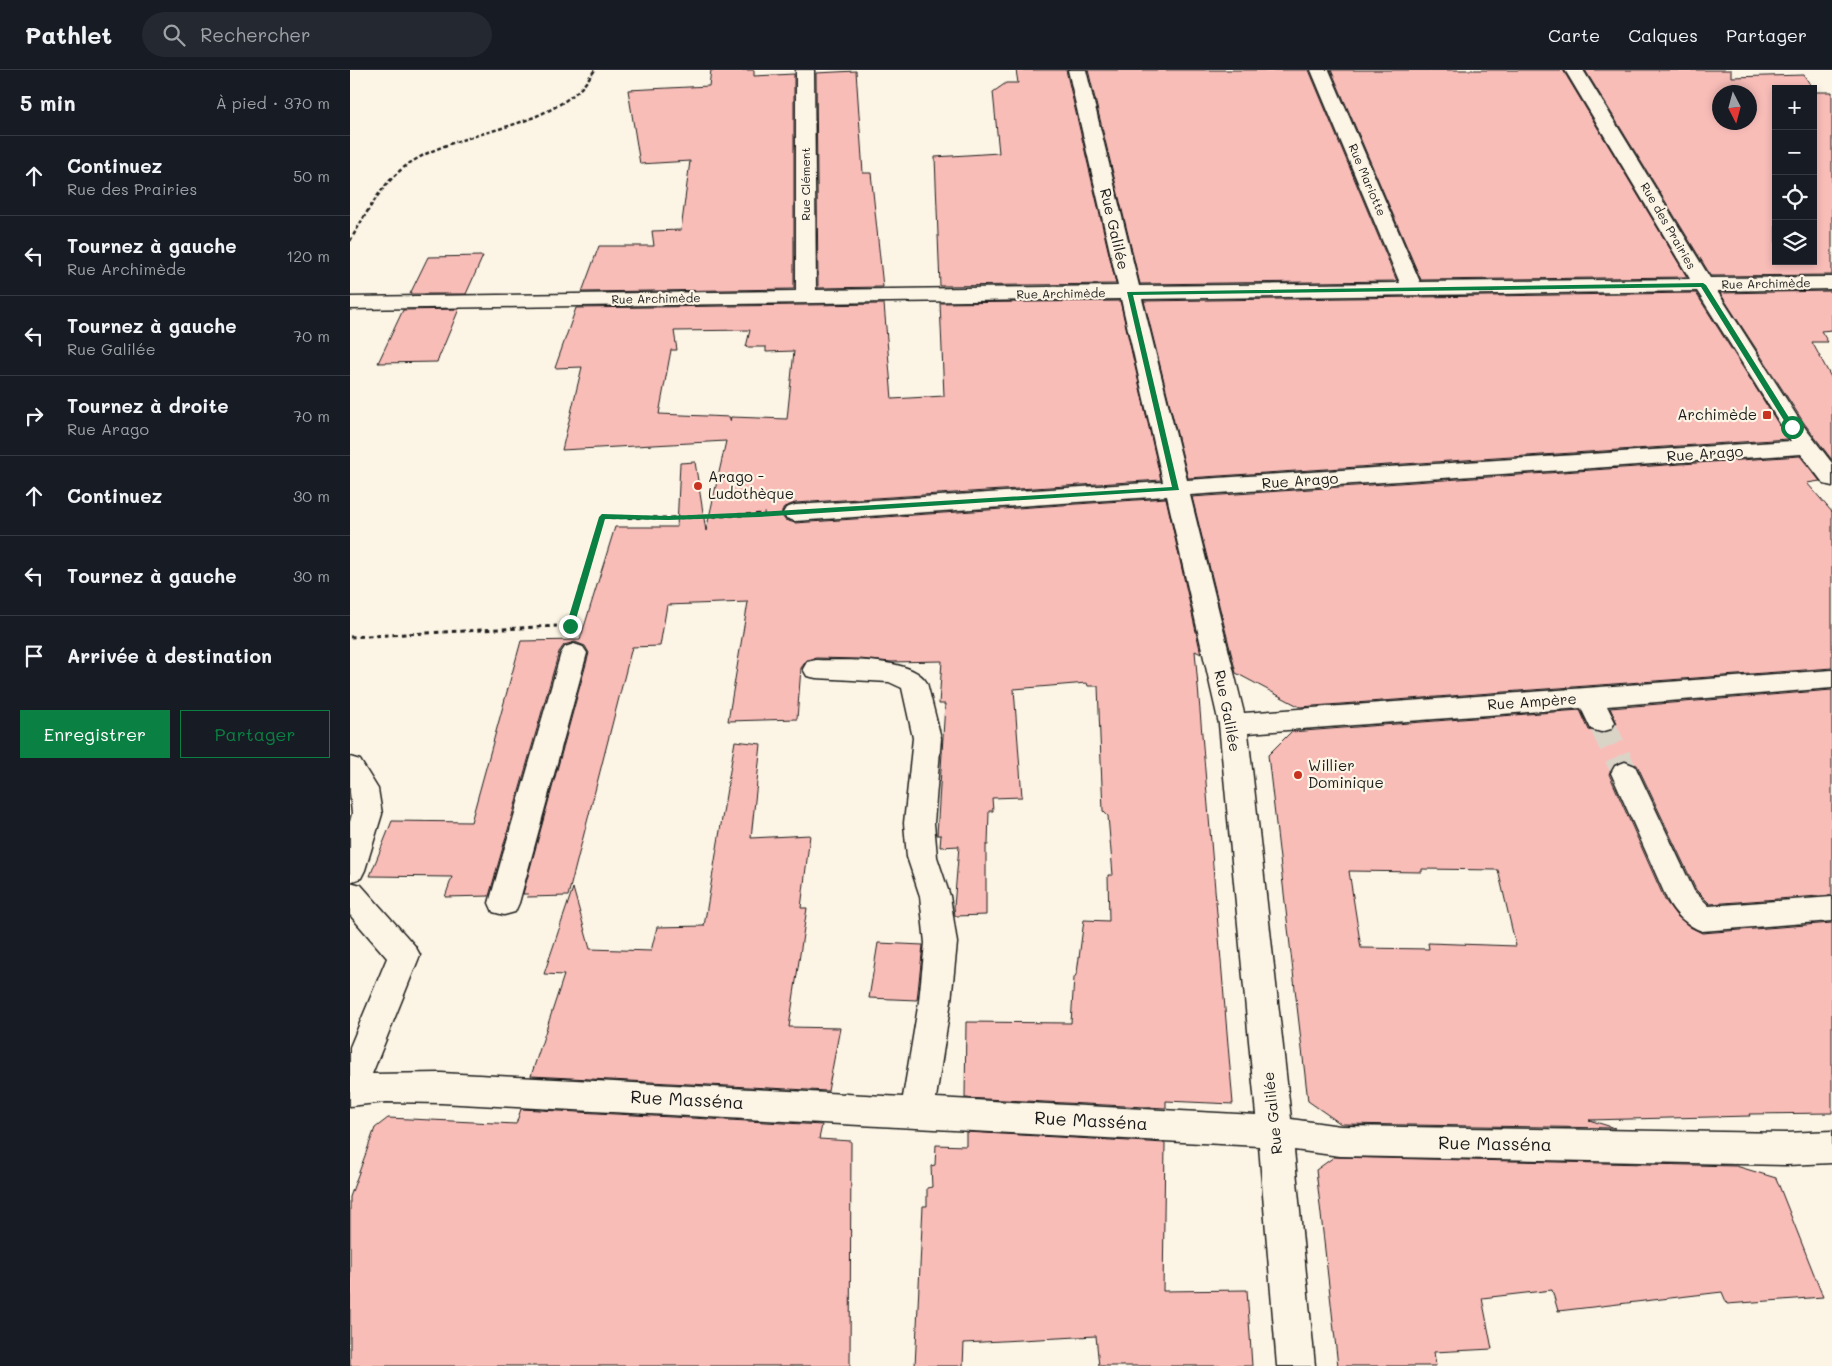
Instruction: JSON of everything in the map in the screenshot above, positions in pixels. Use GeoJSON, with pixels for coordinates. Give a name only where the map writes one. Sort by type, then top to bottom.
{"type":"FeatureCollection","features":[{"type":"Feature","properties":{"kind":"street","name":"Rue Clément"},"geometry":{"type":"LineString","coordinates":[[805,70],[806,297]]}},
{"type":"Feature","properties":{"kind":"street","name":"Rue Galilée"},"geometry":{"type":"LineString","coordinates":[[1077,70],[1233,724],[1275,1132],[1296,1366]]}},
{"type":"Feature","properties":{"kind":"street","name":"Rue Mariotte"},"geometry":{"type":"LineString","coordinates":[[1320,70],[1413,289]]}},
{"type":"Feature","properties":{"kind":"street","name":"Rue des Prairies"},"geometry":{"type":"LineString","coordinates":[[1574,70],[1703,285],[1806,447],[1832,479]]}},
{"type":"Feature","properties":{"kind":"street","name":"Rue Archimède"},"geometry":{"type":"LineString","coordinates":[[350,303],[1832,283]]}},
{"type":"Feature","properties":{"kind":"street","name":"Rue Arago"},"geometry":{"type":"LineString","coordinates":[[795,513],[1806,447]]}},
{"type":"Feature","properties":{"kind":"street"},"geometry":{"type":"LineString","coordinates":[[504,903],[574,653]]}},
{"type":"Feature","properties":{"kind":"street"},"geometry":{"type":"LineString","coordinates":[[816,669],[893,673],[914,683],[921,710],[926,738],[920,831],[922,858],[935,896],[940,943],[935,1001],[917,1112]]}},
{"type":"Feature","properties":{"kind":"street","name":"Rue Ampère"},"geometry":{"type":"LineString","coordinates":[[1233,724],[1596,710],[1832,679]]}},
{"type":"Feature","properties":{"kind":"street"},"geometry":{"type":"LineString","coordinates":[[350,767],[364,789],[367,814],[350,870]]}},
{"type":"Feature","properties":{"kind":"street"},"geometry":{"type":"LineString","coordinates":[[1625,772],[1682,899],[1702,919],[1832,909]]}},
{"type":"Feature","properties":{"kind":"street"},"geometry":{"type":"LineString","coordinates":[[350,894],[404,956],[352,1096]]}},
{"type":"Feature","properties":{"kind":"street","name":"Rue Masséna"},"geometry":{"type":"LineString","coordinates":[[352,1096],[386,1087],[431,1087],[1275,1132],[1340,1141],[1786,1149],[1832,1147]]}},
{"type":"Feature","properties":{"kind":"path"},"geometry":{"type":"LineString","coordinates":[[350,241],[377,196],[394,177],[416,159],[451,143],[498,130],[542,112],[571,96],[588,81],[595,70]]}},
{"type":"Feature","properties":{"kind":"path"},"geometry":{"type":"LineString","coordinates":[[570,626],[602,517],[668,518],[795,513]]}},
{"type":"Feature","properties":{"kind":"path"},"geometry":{"type":"LineString","coordinates":[[350,637],[561,626]]}},
{"type":"Feature","properties":{"kind":"building"},"geometry":{"type":"Polygon","coordinates":[[[711,70],[754,70],[754,76],[794,74],[794,289],[582,292],[599,246],[654,246],[652,231],[681,230],[690,161],[640,164],[628,90],[709,86],[711,70]]]}},
{"type":"Feature","properties":{"kind":"building"},"geometry":{"type":"Polygon","coordinates":[[[1016,70],[1066,70],[1116,284],[940,286],[935,157],[999,153],[993,92],[1006,83],[1018,83],[1016,70]]]}},
{"type":"Feature","properties":{"kind":"building"},"geometry":{"type":"Polygon","coordinates":[[[1088,70],[1309,70],[1397,281],[1140,284],[1088,70]]]}},
{"type":"Feature","properties":{"kind":"building"},"geometry":{"type":"Polygon","coordinates":[[[1331,70],[1563,70],[1687,277],[1421,280],[1331,70]]]}},
{"type":"Feature","properties":{"kind":"building"},"geometry":{"type":"Polygon","coordinates":[[[1585,70],[1731,70],[1731,77],[1804,75],[1810,85],[1772,85],[1772,265],[1817,265],[1817,92],[1832,92],[1832,275],[1711,276],[1585,70]]]}},
{"type":"Feature","properties":{"kind":"building"},"geometry":{"type":"Polygon","coordinates":[[[856,71],[863,173],[871,173],[883,287],[818,288],[816,73],[856,71]]]}},
{"type":"Feature","properties":{"kind":"building"},"geometry":{"type":"Polygon","coordinates":[[[483,256],[466,294],[410,294],[428,257],[483,256]]]}},
{"type":"Feature","properties":{"kind":"building"},"geometry":{"type":"Polygon","coordinates":[[[1832,291],[1832,330],[1821,331],[1828,342],[1812,342],[1832,379],[1832,460],[1804,423],[1720,293],[1832,291]]]}},
{"type":"Feature","properties":{"kind":"building"},"geometry":{"type":"Polygon","coordinates":[[[1696,293],[1788,439],[1188,478],[1144,301],[1696,293]]]}},
{"type":"Feature","properties":{"kind":"building"},"geometry":{"type":"Polygon","coordinates":[[[1120,301],[1161,480],[795,503],[784,507],[781,514],[785,520],[795,523],[1166,498],[1201,654],[1195,651],[1233,1104],[1166,1101],[1166,1108],[965,1098],[966,1022],[1071,1023],[1074,978],[1077,973],[1084,920],[1109,921],[1108,875],[1113,875],[1108,816],[1103,811],[1098,686],[1088,686],[1087,683],[1014,689],[1022,797],[992,798],[993,811],[989,811],[988,845],[986,845],[986,915],[955,916],[954,907],[959,846],[940,847],[941,835],[937,835],[945,704],[939,704],[942,661],[891,662],[816,658],[807,660],[801,668],[797,719],[728,721],[748,602],[667,605],[660,646],[632,647],[568,896],[527,897],[528,894],[523,894],[589,653],[585,646],[575,642],[564,645],[559,652],[489,896],[445,897],[452,877],[370,876],[392,821],[471,822],[521,641],[580,640],[615,527],[677,527],[680,463],[695,462],[706,531],[726,441],[562,450],[582,367],[555,368],[576,308],[884,304],[892,399],[944,396],[940,303],[1120,301]],[[750,330],[674,331],[677,350],[671,350],[659,414],[730,417],[730,421],[731,417],[787,419],[794,351],[766,352],[766,347],[746,347],[750,330]]]}},
{"type":"Feature","properties":{"kind":"building"},"geometry":{"type":"Polygon","coordinates":[[[459,309],[437,362],[378,363],[403,310],[459,309]]]}},
{"type":"Feature","properties":{"kind":"building"},"geometry":{"type":"Polygon","coordinates":[[[1800,456],[1820,481],[1807,483],[1832,512],[1832,668],[1300,707],[1236,673],[1192,497],[1800,456]]]}},
{"type":"Feature","properties":{"kind":"building"},"geometry":{"type":"Polygon","coordinates":[[[1832,690],[1832,895],[1710,904],[1696,890],[1637,765],[1624,760],[1613,765],[1609,774],[1665,900],[1676,915],[1690,927],[1702,933],[1832,923],[1832,1113],[1589,1120],[1615,1128],[1341,1124],[1308,1101],[1268,755],[1291,732],[1580,710],[1589,730],[1602,734],[1612,731],[1617,723],[1610,708],[1832,690]],[[1422,869],[1422,872],[1349,871],[1361,948],[1429,949],[1428,943],[1516,946],[1498,870],[1422,869]]]}},
{"type":"Feature","properties":{"kind":"building"},"geometry":{"type":"Polygon","coordinates":[[[735,741],[761,744],[751,838],[810,835],[801,908],[807,908],[789,1027],[840,1028],[828,1091],[531,1076],[564,975],[544,974],[573,888],[590,949],[651,951],[657,927],[704,926],[735,741]]]}},
{"type":"Feature","properties":{"kind":"building"},"geometry":{"type":"Polygon","coordinates":[[[878,943],[923,945],[917,1000],[869,998],[878,943]]]}},
{"type":"Feature","properties":{"kind":"building"},"geometry":{"type":"Polygon","coordinates":[[[521,1109],[822,1125],[819,1139],[851,1141],[850,1366],[350,1366],[350,1197],[375,1128],[388,1118],[516,1124],[521,1109]]]}},
{"type":"Feature","properties":{"kind":"building"},"geometry":{"type":"Polygon","coordinates":[[[966,1132],[1165,1143],[1163,1291],[1247,1290],[1252,1366],[1099,1366],[1096,1336],[964,1343],[963,1366],[915,1366],[923,1206],[927,1206],[927,1188],[932,1187],[931,1166],[935,1165],[936,1145],[966,1146],[966,1132]]]}},
{"type":"Feature","properties":{"kind":"building"},"geometry":{"type":"Polygon","coordinates":[[[1334,1157],[1736,1166],[1776,1178],[1823,1297],[1727,1304],[1722,1292],[1558,1311],[1552,1290],[1482,1298],[1492,1349],[1434,1352],[1436,1366],[1338,1366],[1316,1170],[1334,1157]]]}},
{"type":"Feature","properties":{"kind":"tunnel"},"geometry":{"type":"LineString","coordinates":[[1601,722],[1625,773]]}},
{"type":"Feature","properties":{"kind":"place","name":"Archimède"},"geometry":{"type":"Point","coordinates":[1767,415]}},
{"type":"Feature","properties":{"kind":"place","name":"Arago - Ludothèque"},"geometry":{"type":"Point","coordinates":[698,486]}},
{"type":"Feature","properties":{"kind":"place","name":"Willier Dominique"},"geometry":{"type":"Point","coordinates":[1298,775]}},
{"type":"Feature","properties":{"kind":"route"},"geometry":{"type":"LineString","coordinates":[[570,626],[602,517],[668,518],[759,515],[1176,489],[1129,293],[1703,285],[1792,427]]}}]}
